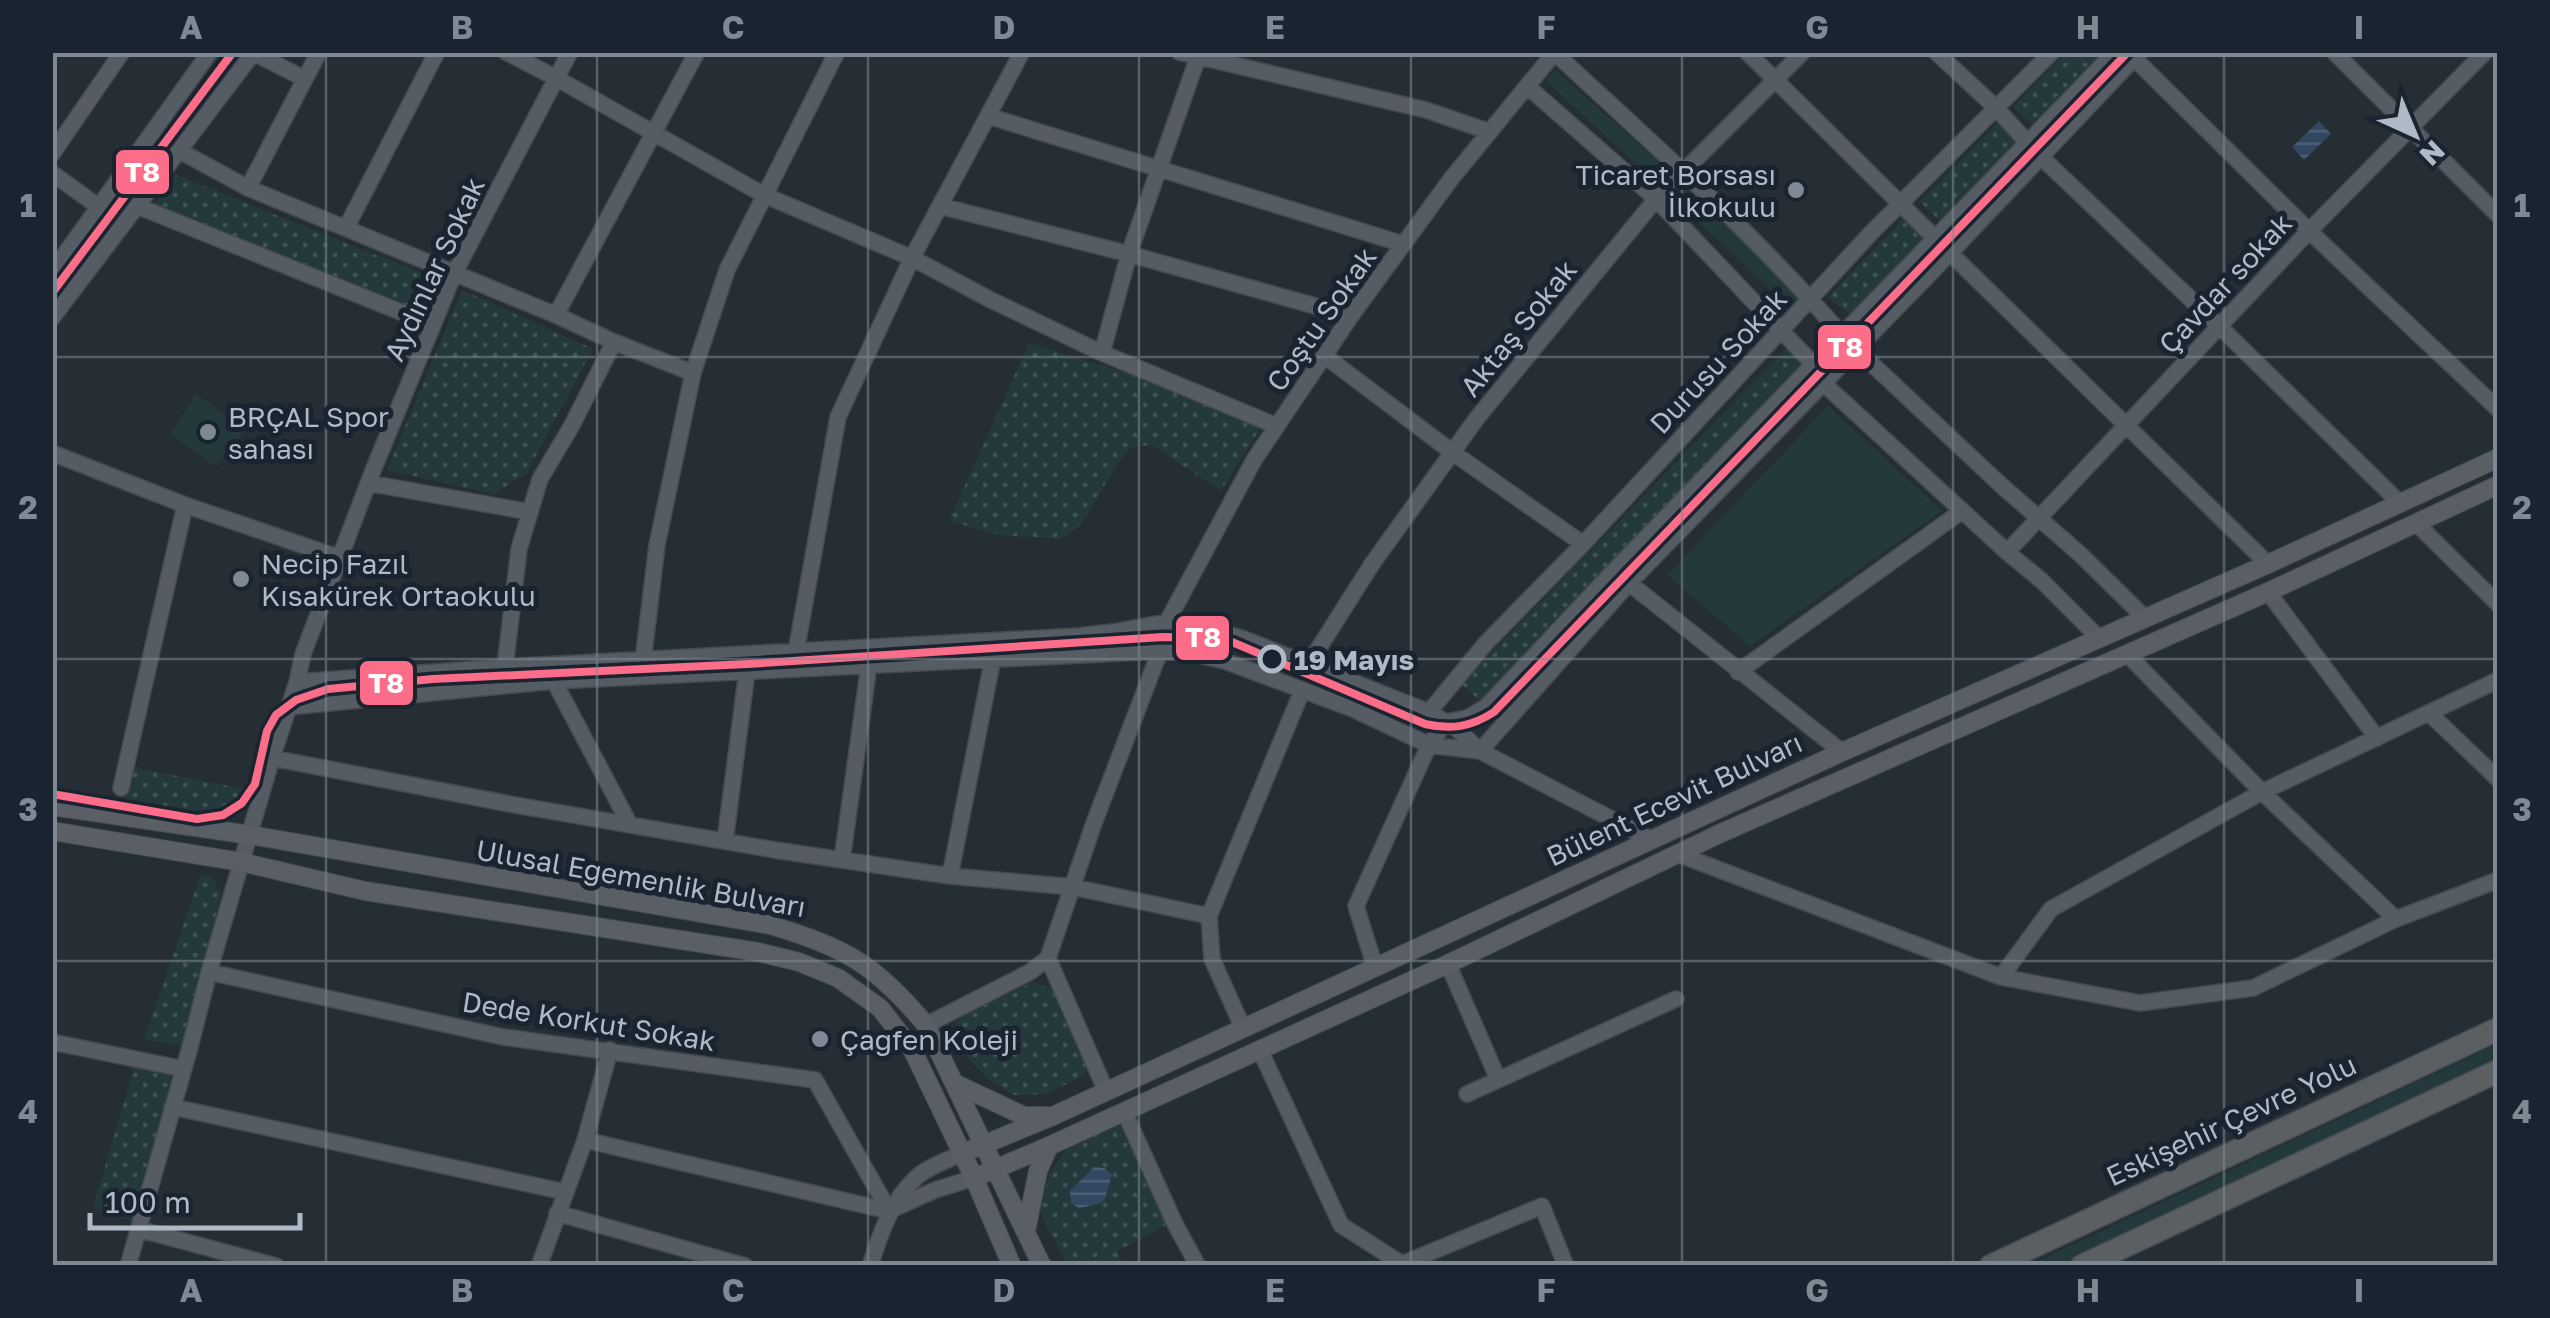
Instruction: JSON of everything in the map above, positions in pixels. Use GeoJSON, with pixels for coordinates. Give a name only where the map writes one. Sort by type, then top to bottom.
{"type":"FeatureCollection","features":[{"type":"Feature","properties":{"kind":"highway","name":"Eskişehir Çevre Yolu"},"geometry":{"type":"LineString","coordinates":[[1991,1266],[2498,1029]]}},
{"type":"Feature","properties":{"kind":"highway"},"geometry":{"type":"LineString","coordinates":[[2082,1266],[2498,1071]]}},
{"type":"Feature","properties":{"kind":"main road","name":"Bülent Ecevit Bulvarı"},"geometry":{"type":"LineString","coordinates":[[961,1154],[1053,1116],[1842,752],[2498,458]]}},
{"type":"Feature","properties":{"kind":"main road","name":"Bülent Ecevit Bulvarı"},"geometry":{"type":"LineString","coordinates":[[974,1178],[1448,964],[1678,854],[2268,592],[2498,485]]}},
{"type":"Feature","properties":{"kind":"main road","name":"Ulusal Egemenlik Bulvarı"},"geometry":{"type":"LineString","coordinates":[[52,806],[250,835],[770,925],[816,938],[876,972],[926,1025],[1042,1266]]}},
{"type":"Feature","properties":{"kind":"main road","name":"Ulusal Egemenlik Bulvarı"},"geometry":{"type":"LineString","coordinates":[[52,831],[241,862],[365,891],[799,962],[838,978],[880,1008],[912,1049],[1012,1266]]}},
{"type":"Feature","properties":{"kind":"main road"},"geometry":{"type":"LineString","coordinates":[[956,1084],[1024,1116],[1053,1116]]}},
{"type":"Feature","properties":{"kind":"main road"},"geometry":{"type":"LineString","coordinates":[[1026,1232],[1038,1171],[1049,1146]]}},
{"type":"Feature","properties":{"kind":"street"},"geometry":{"type":"LineString","coordinates":[[52,154],[122,52]]}},
{"type":"Feature","properties":{"kind":"street"},"geometry":{"type":"LineString","coordinates":[[52,272],[210,52]]}},
{"type":"Feature","properties":{"kind":"street"},"geometry":{"type":"LineString","coordinates":[[248,188],[319,52]]}},
{"type":"Feature","properties":{"kind":"street"},"geometry":{"type":"LineString","coordinates":[[346,228],[438,52]]}},
{"type":"Feature","properties":{"kind":"street"},"geometry":{"type":"LineString","coordinates":[[506,52],[764,195],[912,258],[1102,353],[1277,426]]}},
{"type":"Feature","properties":{"kind":"street","name":"Aydınlar Sokak"},"geometry":{"type":"LineString","coordinates":[[128,1266],[303,654],[454,274],[570,52]]}},
{"type":"Feature","properties":{"kind":"street"},"geometry":{"type":"LineString","coordinates":[[556,316],[697,52]]}},
{"type":"Feature","properties":{"kind":"street"},"geometry":{"type":"LineString","coordinates":[[643,661],[658,545],[694,373],[727,270],[837,52]]}},
{"type":"Feature","properties":{"kind":"street"},"geometry":{"type":"LineString","coordinates":[[796,652],[838,417],[912,258],[1022,52]]}},
{"type":"Feature","properties":{"kind":"street"},"geometry":{"type":"LineString","coordinates":[[1179,52],[1198,58],[1231,58],[1426,110],[1490,132]]}},
{"type":"Feature","properties":{"kind":"street"},"geometry":{"type":"LineString","coordinates":[[1747,52],[1935,238]]}},
{"type":"Feature","properties":{"kind":"street","name":"Aktaş Sokak"},"geometry":{"type":"LineString","coordinates":[[1312,665],[1315,654],[1372,564],[1477,418],[1656,199],[1803,52]]}},
{"type":"Feature","properties":{"kind":"street"},"geometry":{"type":"LineString","coordinates":[[1936,52],[2027,142]]}},
{"type":"Feature","properties":{"kind":"street","name":"Durusu Sokak"},"geometry":{"type":"LineString","coordinates":[[1429,712],[1486,643],[1584,544],[1744,367],[2052,52]]}},
{"type":"Feature","properties":{"kind":"street"},"geometry":{"type":"LineString","coordinates":[[1375,967],[1356,906],[1429,745],[1446,722],[1468,718],[1486,708],[1612,572],[2115,52]]}},
{"type":"Feature","properties":{"kind":"street"},"geometry":{"type":"LineString","coordinates":[[2334,52],[2498,215]]}},
{"type":"Feature","properties":{"kind":"street","name":"Çavdar sokak"},"geometry":{"type":"LineString","coordinates":[[2006,552],[2310,230],[2485,52]]}},
{"type":"Feature","properties":{"kind":"street"},"geometry":{"type":"LineString","coordinates":[[52,318],[254,53],[306,79]]}},
{"type":"Feature","properties":{"kind":"street"},"geometry":{"type":"LineString","coordinates":[[1555,53],[1683,172],[1842,335]]}},
{"type":"Feature","properties":{"kind":"street","name":"Coştu Sokak"},"geometry":{"type":"LineString","coordinates":[[1048,958],[1163,637],[1254,460],[1351,316],[1450,180],[1555,53]]}},
{"type":"Feature","properties":{"kind":"street"},"geometry":{"type":"LineString","coordinates":[[1480,751],[1629,583],[2138,56],[2310,230],[2498,409]]}},
{"type":"Feature","properties":{"kind":"street"},"geometry":{"type":"LineString","coordinates":[[1102,353],[1129,254],[1198,58]]}},
{"type":"Feature","properties":{"kind":"street"},"geometry":{"type":"LineString","coordinates":[[1528,87],[1656,199],[1813,364]]}},
{"type":"Feature","properties":{"kind":"street"},"geometry":{"type":"LineString","coordinates":[[988,116],[1404,244]]}},
{"type":"Feature","properties":{"kind":"street"},"geometry":{"type":"LineString","coordinates":[[180,151],[248,188],[694,373]]}},
{"type":"Feature","properties":{"kind":"street"},"geometry":{"type":"LineString","coordinates":[[2040,156],[2402,504]]}},
{"type":"Feature","properties":{"kind":"street"},"geometry":{"type":"LineString","coordinates":[[52,173],[99,207]]}},
{"type":"Feature","properties":{"kind":"street"},"geometry":{"type":"LineString","coordinates":[[137,206],[432,325]]}},
{"type":"Feature","properties":{"kind":"street"},"geometry":{"type":"LineString","coordinates":[[940,206],[1351,316]]}},
{"type":"Feature","properties":{"kind":"street"},"geometry":{"type":"LineString","coordinates":[[1950,252],[2268,564]]}},
{"type":"Feature","properties":{"kind":"street"},"geometry":{"type":"LineString","coordinates":[[506,667],[520,549],[540,479],[614,342]]}},
{"type":"Feature","properties":{"kind":"street"},"geometry":{"type":"LineString","coordinates":[[1856,349],[2145,618]]}},
{"type":"Feature","properties":{"kind":"street"},"geometry":{"type":"LineString","coordinates":[[1325,356],[1452,452],[1584,544]]}},
{"type":"Feature","properties":{"kind":"street"},"geometry":{"type":"LineString","coordinates":[[1822,382],[2042,581],[2099,638]]}},
{"type":"Feature","properties":{"kind":"street"},"geometry":{"type":"LineString","coordinates":[[52,453],[185,506],[340,558]]}},
{"type":"Feature","properties":{"kind":"street"},"geometry":{"type":"LineString","coordinates":[[368,483],[530,512]]}},
{"type":"Feature","properties":{"kind":"street"},"geometry":{"type":"LineString","coordinates":[[121,788],[185,506]]}},
{"type":"Feature","properties":{"kind":"street"},"geometry":{"type":"LineString","coordinates":[[1738,672],[1962,510]]}},
{"type":"Feature","properties":{"kind":"street"},"geometry":{"type":"LineString","coordinates":[[2416,523],[2498,604]]}},
{"type":"Feature","properties":{"kind":"street"},"geometry":{"type":"LineString","coordinates":[[1629,583],[1842,752]]}},
{"type":"Feature","properties":{"kind":"street"},"geometry":{"type":"LineString","coordinates":[[2268,592],[2378,738]]}},
{"type":"Feature","properties":{"kind":"street"},"geometry":{"type":"LineString","coordinates":[[288,707],[554,681],[994,658],[1206,628],[1429,712],[1480,751],[1652,840]]}},
{"type":"Feature","properties":{"kind":"street"},"geometry":{"type":"LineString","coordinates":[[297,682],[1114,632],[1163,637],[1185,652],[1225,661],[1352,709],[1429,745],[1480,751]]}},
{"type":"Feature","properties":{"kind":"street"},"geometry":{"type":"LineString","coordinates":[[2128,654],[2262,792],[2396,919]]}},
{"type":"Feature","properties":{"kind":"street"},"geometry":{"type":"LineString","coordinates":[[950,876],[994,658]]}},
{"type":"Feature","properties":{"kind":"street"},"geometry":{"type":"LineString","coordinates":[[842,860],[868,665]]}},
{"type":"Feature","properties":{"kind":"street"},"geometry":{"type":"LineString","coordinates":[[725,841],[747,672]]}},
{"type":"Feature","properties":{"kind":"street"},"geometry":{"type":"LineString","coordinates":[[2001,977],[2051,909],[2262,792],[2498,680]]}},
{"type":"Feature","properties":{"kind":"street"},"geometry":{"type":"LineString","coordinates":[[554,681],[630,825]]}},
{"type":"Feature","properties":{"kind":"street"},"geometry":{"type":"LineString","coordinates":[[1243,1028],[1212,959],[1209,916],[1302,691]]}},
{"type":"Feature","properties":{"kind":"street"},"geometry":{"type":"LineString","coordinates":[[2429,713],[2498,779]]}},
{"type":"Feature","properties":{"kind":"street"},"geometry":{"type":"LineString","coordinates":[[272,758],[842,860],[950,876],[1072,886],[1209,916]]}},
{"type":"Feature","properties":{"kind":"street"},"geometry":{"type":"LineString","coordinates":[[1678,854],[2001,977],[2140,1004],[2253,988],[2396,919],[2498,880]]}},
{"type":"Feature","properties":{"kind":"street"},"geometry":{"type":"LineString","coordinates":[[926,1025],[1030,972],[1048,958],[1106,1091]]}},
{"type":"Feature","properties":{"kind":"street"},"geometry":{"type":"LineString","coordinates":[[1448,964],[1498,1079]]}},
{"type":"Feature","properties":{"kind":"street","name":"Dede Korkut Sokak"},"geometry":{"type":"LineString","coordinates":[[209,972],[502,1037],[816,1080],[889,1211]]}},
{"type":"Feature","properties":{"kind":"street"},"geometry":{"type":"LineString","coordinates":[[1467,1094],[1676,1000]]}},
{"type":"Feature","properties":{"kind":"street"},"geometry":{"type":"LineString","coordinates":[[52,1042],[184,1069]]}},
{"type":"Feature","properties":{"kind":"street"},"geometry":{"type":"LineString","coordinates":[[540,1266],[585,1140],[610,1050]]}},
{"type":"Feature","properties":{"kind":"street"},"geometry":{"type":"LineString","coordinates":[[1260,1050],[1340,1225],[1403,1265],[1542,1206],[1566,1266]]}},
{"type":"Feature","properties":{"kind":"street"},"geometry":{"type":"LineString","coordinates":[[173,1107],[565,1192]]}},
{"type":"Feature","properties":{"kind":"street"},"geometry":{"type":"LineString","coordinates":[[1124,1111],[1198,1266]]}},
{"type":"Feature","properties":{"kind":"street"},"geometry":{"type":"LineString","coordinates":[[585,1140],[889,1211],[974,1178]]}},
{"type":"Feature","properties":{"kind":"street","name":"Bülent Ecevit Bulvarı"},"geometry":{"type":"LineString","coordinates":[[889,1211],[920,1174],[961,1154]]}},
{"type":"Feature","properties":{"kind":"street"},"geometry":{"type":"LineString","coordinates":[[870,1266],[889,1211]]}},
{"type":"Feature","properties":{"kind":"street"},"geometry":{"type":"LineString","coordinates":[[557,1213],[745,1266]]}},
{"type":"Feature","properties":{"kind":"street"},"geometry":{"type":"LineString","coordinates":[[138,1229],[276,1266]]}},
{"type":"Feature","properties":{"kind":"green space"},"geometry":{"type":"Polygon","coordinates":[[[2064,53],[2111,53],[2037,128],[2013,107],[2064,53]]]}},
{"type":"Feature","properties":{"kind":"green space"},"geometry":{"type":"Polygon","coordinates":[[[1555,70],[1670,171],[1657,183],[1546,81],[1555,70]]]}},
{"type":"Feature","properties":{"kind":"green space"},"geometry":{"type":"Polygon","coordinates":[[[1999,121],[2021,142],[1943,224],[1920,202],[1999,121]]]}},
{"type":"Feature","properties":{"kind":"green space"},"geometry":{"type":"Polygon","coordinates":[[[176,175],[438,280],[425,313],[155,204],[176,175]]]}},
{"type":"Feature","properties":{"kind":"green space"},"geometry":{"type":"Polygon","coordinates":[[[1687,186],[1803,298],[1790,308],[1674,198],[1687,186]]]}},
{"type":"Feature","properties":{"kind":"green space"},"geometry":{"type":"Polygon","coordinates":[[[1907,215],[1930,238],[1854,318],[1828,297],[1907,215]]]}},
{"type":"Feature","properties":{"kind":"green space"},"geometry":{"type":"Polygon","coordinates":[[[462,290],[593,349],[526,474],[493,494],[387,470],[462,290]]]}},
{"type":"Feature","properties":{"kind":"green space"},"geometry":{"type":"Polygon","coordinates":[[[1029,343],[1145,379],[1261,427],[1221,491],[1152,445],[1132,447],[1079,527],[1060,539],[1000,535],[949,521],[1029,343]]]}},
{"type":"Feature","properties":{"kind":"green space"},"geometry":{"type":"Polygon","coordinates":[[[1789,346],[1809,364],[1480,701],[1461,684],[1789,346]]]}},
{"type":"Feature","properties":{"kind":"green space","name":"BRÇAL Spor sahası"},"geometry":{"type":"Polygon","coordinates":[[[196,394],[246,429],[216,467],[170,434],[196,394]]]}},
{"type":"Feature","properties":{"kind":"green space"},"geometry":{"type":"Polygon","coordinates":[[[1828,406],[1942,511],[1750,646],[1667,575],[1828,406]]]}},
{"type":"Feature","properties":{"kind":"green space"},"geometry":{"type":"Polygon","coordinates":[[[131,767],[245,789],[209,815],[123,803],[131,767]]]}},
{"type":"Feature","properties":{"kind":"green space"},"geometry":{"type":"Polygon","coordinates":[[[201,873],[214,879],[221,895],[181,1045],[144,1040],[201,873]]]}},
{"type":"Feature","properties":{"kind":"green space"},"geometry":{"type":"Polygon","coordinates":[[[1033,982],[1055,990],[1088,1070],[1082,1077],[1044,1094],[1014,1095],[987,1078],[967,1057],[954,1027],[962,1015],[1033,982]]]}},
{"type":"Feature","properties":{"kind":"green space"},"geometry":{"type":"Polygon","coordinates":[[[2497,1044],[2497,1061],[2060,1265],[2027,1266],[2497,1044]]]}},
{"type":"Feature","properties":{"kind":"green space"},"geometry":{"type":"Polygon","coordinates":[[[135,1064],[170,1073],[170,1092],[134,1222],[93,1208],[135,1064]]]}},
{"type":"Feature","properties":{"kind":"green space"},"geometry":{"type":"Polygon","coordinates":[[[1119,1124],[1166,1225],[1117,1251],[1124,1265],[1068,1265],[1039,1210],[1050,1173],[1066,1149],[1119,1124]]]}},
{"type":"Feature","properties":{"kind":"water"},"geometry":{"type":"Polygon","coordinates":[[[2319,121],[2331,134],[2304,160],[2292,147],[2319,121]]]}},
{"type":"Feature","properties":{"kind":"water"},"geometry":{"type":"Polygon","coordinates":[[[1094,1167],[1104,1168],[1112,1175],[1105,1199],[1079,1208],[1071,1203],[1070,1191],[1094,1167]]]}},
{"type":"Feature","properties":{"kind":"transit line","name":"T8"},"geometry":{"type":"LineString","coordinates":[[52,293],[233,52]]}},
{"type":"Feature","properties":{"kind":"transit line","name":"T8"},"geometry":{"type":"LineString","coordinates":[[52,794],[197,819],[223,815],[242,803],[255,784],[267,731],[276,715],[296,700],[328,689],[433,679],[747,664],[1163,637],[1232,642],[1425,724],[1469,724],[1494,712],[2128,52]]}},
{"type":"Feature","properties":{"kind":"place","name":"Ticaret Borsası İlkokulu"},"geometry":{"type":"Point","coordinates":[1796,190]}},
{"type":"Feature","properties":{"kind":"place","name":"BRÇAL Spor sahası"},"geometry":{"type":"Point","coordinates":[208,432]}},
{"type":"Feature","properties":{"kind":"place","name":"Necip Fazıl Kısakürek Ortaokulu"},"geometry":{"type":"Point","coordinates":[241,579]}},
{"type":"Feature","properties":{"kind":"place","name":"19 Mayıs"},"geometry":{"type":"Point","coordinates":[1272,659]}},
{"type":"Feature","properties":{"kind":"place","name":"Çağfen Koleji"},"geometry":{"type":"Point","coordinates":[820,1039]}}]}
